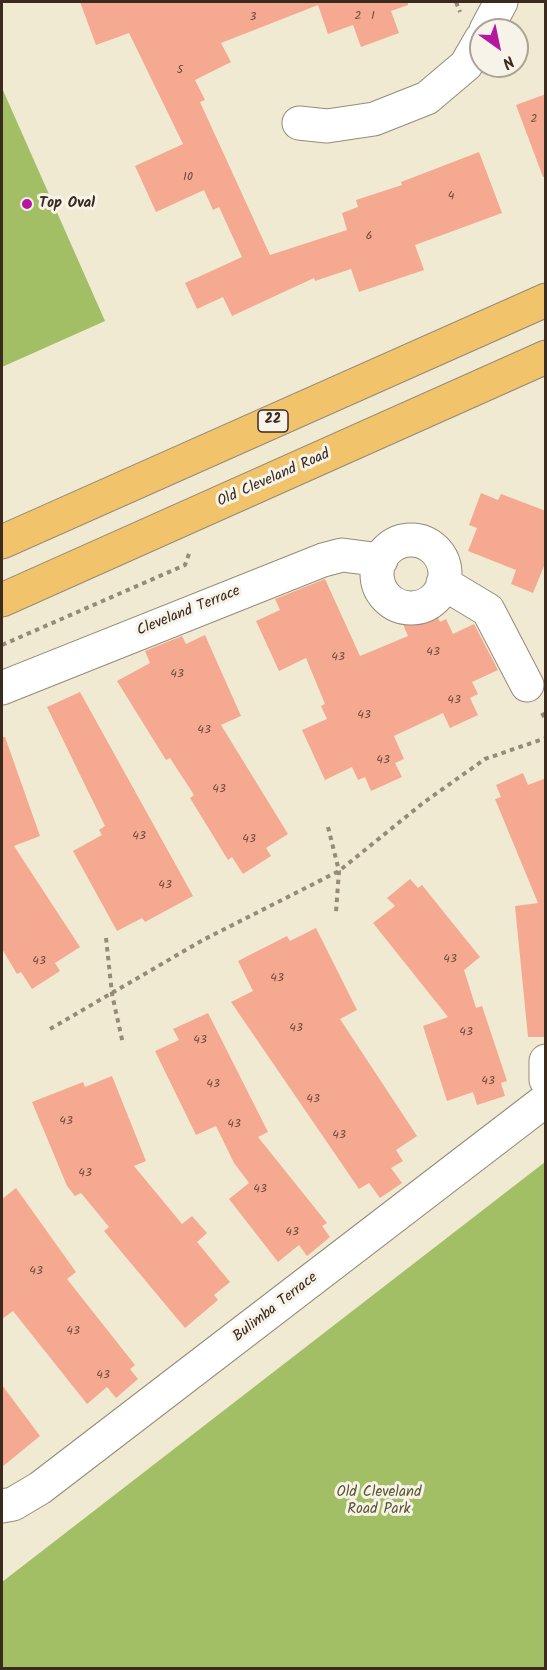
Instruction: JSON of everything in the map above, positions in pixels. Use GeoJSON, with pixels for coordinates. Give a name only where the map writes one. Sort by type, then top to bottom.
{"type":"FeatureCollection","features":[{"type":"Feature","properties":{"kind":"highway","name":"22"},"geometry":{"type":"LineString","coordinates":[[2,542],[546,300]]}},
{"type":"Feature","properties":{"kind":"highway","name":"Old Cleveland Road"},"geometry":{"type":"LineString","coordinates":[[2,600],[546,357]]}},
{"type":"Feature","properties":{"kind":"street"},"geometry":{"type":"LineString","coordinates":[[492,18],[501,2]]}},
{"type":"Feature","properties":{"kind":"street"},"geometry":{"type":"LineString","coordinates":[[299,123],[327,126],[374,119],[428,98],[469,60]]}},
{"type":"Feature","properties":{"kind":"street"},"geometry":{"type":"LineString","coordinates":[[401,542],[424,543],[440,557],[444,567],[443,583],[435,597],[426,604],[416,607],[395,604],[380,587],[377,576],[381,560],[392,547],[401,542]]}},
{"type":"Feature","properties":{"kind":"street","name":"Cleveland Terrace"},"geometry":{"type":"LineString","coordinates":[[2,688],[323,560],[342,555],[381,560]]}},
{"type":"Feature","properties":{"kind":"street"},"geometry":{"type":"LineString","coordinates":[[443,583],[488,610],[528,685]]}},
{"type":"Feature","properties":{"kind":"street"},"geometry":{"type":"LineString","coordinates":[[546,1062],[546,1080]]}},
{"type":"Feature","properties":{"kind":"street","name":"Bulimba Terrace"},"geometry":{"type":"LineString","coordinates":[[2,1506],[13,1504],[40,1488],[546,1100]]}},
{"type":"Feature","properties":{"kind":"path"},"geometry":{"type":"LineString","coordinates":[[2,645],[185,566]]}},
{"type":"Feature","properties":{"kind":"path"},"geometry":{"type":"LineString","coordinates":[[50,1029],[203,940],[339,871],[423,803],[485,759],[546,738]]}},
{"type":"Feature","properties":{"kind":"path"},"geometry":{"type":"LineString","coordinates":[[328,826],[339,871],[336,912]]}},
{"type":"Feature","properties":{"kind":"path"},"geometry":{"type":"LineString","coordinates":[[106,938],[112,994],[123,1044]]}},
{"type":"Feature","properties":{"kind":"green space","name":"Top Oval"},"geometry":{"type":"Polygon","coordinates":[[[2,88],[105,321],[2,367],[2,88]]]}},
{"type":"Feature","properties":{"kind":"green space","name":"Old Cleveland Road Park"},"geometry":{"type":"Polygon","coordinates":[[[545,1162],[545,1668],[2,1668],[2,1582],[545,1162]]]}},
{"type":"Feature","properties":{"kind":"building"},"geometry":{"type":"Polygon","coordinates":[[[80,2],[408,2],[408,5],[391,11],[399,33],[361,47],[353,25],[328,34],[318,5],[221,43],[231,62],[195,80],[205,100],[200,102],[270,255],[347,230],[342,213],[358,207],[356,200],[402,185],[401,182],[479,152],[502,213],[415,245],[424,270],[359,292],[351,269],[315,281],[314,278],[232,316],[223,297],[197,309],[185,283],[242,257],[219,207],[213,210],[204,190],[156,212],[135,166],[183,144],[129,33],[96,45],[80,2]]]}},
{"type":"Feature","properties":{"kind":"building"},"geometry":{"type":"Polygon","coordinates":[[[546,94],[546,177],[543,177],[516,105],[546,94]]]}},
{"type":"Feature","properties":{"kind":"building"},"geometry":{"type":"Polygon","coordinates":[[[481,493],[498,500],[501,494],[546,511],[546,561],[533,593],[511,584],[516,570],[468,551],[477,528],[469,525],[481,493]]]}},
{"type":"Feature","properties":{"kind":"building"},"geometry":{"type":"Polygon","coordinates":[[[325,579],[360,656],[408,636],[402,622],[433,607],[440,622],[446,619],[453,634],[474,624],[498,670],[472,682],[478,694],[470,698],[478,715],[450,728],[443,713],[394,736],[404,759],[395,763],[402,777],[371,791],[365,777],[358,780],[352,767],[325,780],[302,730],[327,719],[321,706],[325,704],[306,658],[279,671],[256,621],[280,610],[275,599],[325,579]]]}},
{"type":"Feature","properties":{"kind":"building"},"geometry":{"type":"Polygon","coordinates":[[[205,635],[241,716],[221,725],[288,834],[266,848],[271,856],[243,874],[232,857],[228,860],[190,798],[194,795],[170,758],[166,760],[117,681],[150,663],[145,651],[182,636],[186,644],[205,635]]]}},
{"type":"Feature","properties":{"kind":"building"},"geometry":{"type":"Polygon","coordinates":[[[80,692],[193,896],[145,922],[142,918],[117,931],[73,851],[102,835],[99,830],[105,826],[47,707],[80,692]]]}},
{"type":"Feature","properties":{"kind":"building"},"geometry":{"type":"Polygon","coordinates":[[[2,737],[5,737],[40,836],[14,846],[80,947],[55,963],[60,971],[32,989],[21,972],[17,974],[2,949],[2,737]]]}},
{"type":"Feature","properties":{"kind":"building"},"geometry":{"type":"Polygon","coordinates":[[[523,773],[528,785],[546,778],[546,1037],[528,1037],[515,906],[538,903],[495,799],[501,797],[496,785],[523,773]]]}},
{"type":"Feature","properties":{"kind":"building"},"geometry":{"type":"Polygon","coordinates":[[[410,879],[418,888],[422,885],[480,957],[464,970],[476,1008],[482,1006],[507,1081],[501,1083],[505,1096],[477,1105],[473,1092],[447,1101],[423,1026],[448,1017],[373,923],[395,906],[387,898],[410,879]]]}},
{"type":"Feature","properties":{"kind":"building"},"geometry":{"type":"Polygon","coordinates":[[[316,928],[357,1010],[340,1019],[417,1136],[396,1150],[403,1161],[391,1168],[402,1183],[380,1198],[369,1183],[359,1189],[231,1002],[253,991],[238,961],[287,936],[290,941],[316,928]]]}},
{"type":"Feature","properties":{"kind":"building"},"geometry":{"type":"Polygon","coordinates":[[[208,1013],[268,1132],[258,1137],[327,1223],[322,1226],[330,1237],[307,1256],[299,1245],[278,1262],[229,1199],[249,1183],[234,1163],[216,1126],[196,1135],[155,1051],[179,1040],[173,1029],[208,1013]]]}},
{"type":"Feature","properties":{"kind":"building"},"geometry":{"type":"Polygon","coordinates":[[[112,1076],[146,1161],[134,1166],[182,1224],[192,1216],[207,1233],[197,1242],[230,1282],[214,1295],[218,1300],[185,1328],[104,1231],[109,1227],[81,1193],[75,1196],[67,1186],[32,1102],[83,1082],[85,1087],[112,1076]]]}},
{"type":"Feature","properties":{"kind":"building"},"geometry":{"type":"Polygon","coordinates":[[[16,1188],[76,1272],[67,1279],[135,1365],[130,1369],[138,1379],[116,1398],[107,1387],[87,1404],[13,1311],[2,1319],[2,1199],[16,1188]]]}},
{"type":"Feature","properties":{"kind":"building"},"geometry":{"type":"Polygon","coordinates":[[[2,1385],[40,1436],[2,1467],[2,1385]]]}},
{"type":"Feature","properties":{"kind":"place","name":"Top Oval"},"geometry":{"type":"Point","coordinates":[27,204]}}]}
